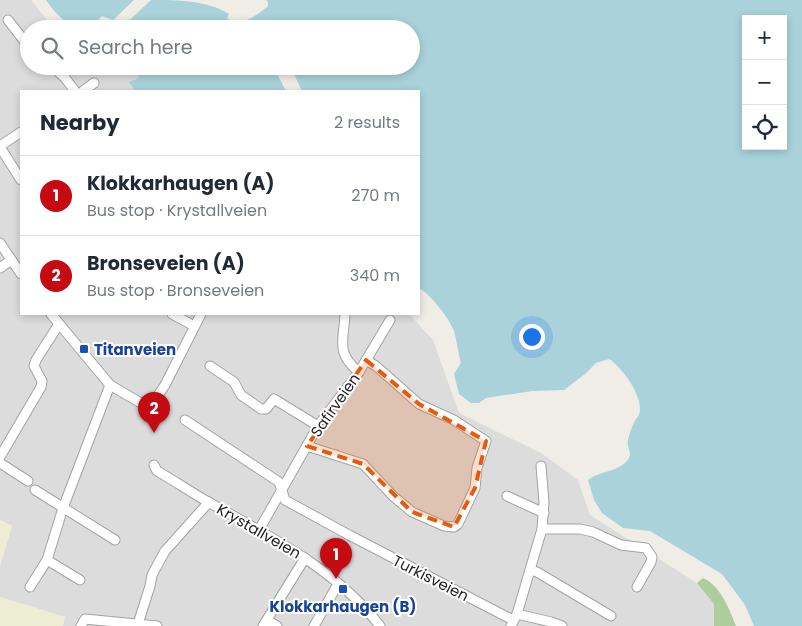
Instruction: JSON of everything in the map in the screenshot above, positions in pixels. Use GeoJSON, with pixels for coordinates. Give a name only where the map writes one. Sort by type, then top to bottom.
{"type":"FeatureCollection","features":[{"type":"Feature","properties":{"kind":"street"},"geometry":{"type":"LineString","coordinates":[[8,20],[20,35]]}},
{"type":"Feature","properties":{"kind":"street"},"geometry":{"type":"LineString","coordinates":[[62,75],[74,90]]}},
{"type":"Feature","properties":{"kind":"street"},"geometry":{"type":"LineString","coordinates":[[84,90],[94,84]]}},
{"type":"Feature","properties":{"kind":"street"},"geometry":{"type":"LineString","coordinates":[[20,133],[0,146],[20,177]]}},
{"type":"Feature","properties":{"kind":"street"},"geometry":{"type":"LineString","coordinates":[[0,243],[20,273]]}},
{"type":"Feature","properties":{"kind":"street"},"geometry":{"type":"LineString","coordinates":[[0,268],[11,260]]}},
{"type":"Feature","properties":{"kind":"street"},"geometry":{"type":"LineString","coordinates":[[52,315],[110,385],[151,412],[200,315]]}},
{"type":"Feature","properties":{"kind":"street"},"geometry":{"type":"LineString","coordinates":[[174,315],[194,326]]}},
{"type":"Feature","properties":{"kind":"street"},"geometry":{"type":"LineString","coordinates":[[345,315],[342,352],[350,365],[359,372]]}},
{"type":"Feature","properties":{"kind":"street","name":"Safirveien"},"geometry":{"type":"LineString","coordinates":[[258,530],[318,426],[359,372],[390,320]]}},
{"type":"Feature","properties":{"kind":"street"},"geometry":{"type":"LineString","coordinates":[[0,457],[41,387],[42,381],[34,366],[59,324]]}},
{"type":"Feature","properties":{"kind":"street"},"geometry":{"type":"LineString","coordinates":[[307,446],[363,464],[393,496],[412,512],[444,526],[454,527],[458,524],[475,488],[477,468],[486,441],[454,420],[419,404],[376,366],[366,360]]}},
{"type":"Feature","properties":{"kind":"street"},"geometry":{"type":"LineString","coordinates":[[210,366],[234,382],[241,396],[261,409],[266,409],[274,399],[318,426]]}},
{"type":"Feature","properties":{"kind":"street"},"geometry":{"type":"LineString","coordinates":[[30,587],[47,560],[63,508],[110,385]]}},
{"type":"Feature","properties":{"kind":"street"},"geometry":{"type":"LineString","coordinates":[[185,420],[279,482],[281,490]]}},
{"type":"Feature","properties":{"kind":"street"},"geometry":{"type":"LineString","coordinates":[[0,463],[28,481]]}},
{"type":"Feature","properties":{"kind":"street","name":"Krystallveien"},"geometry":{"type":"LineString","coordinates":[[154,464],[157,471],[305,558],[365,607],[380,626]]}},
{"type":"Feature","properties":{"kind":"street"},"geometry":{"type":"LineString","coordinates":[[514,620],[542,529],[544,513],[541,466]]}},
{"type":"Feature","properties":{"kind":"street"},"geometry":{"type":"LineString","coordinates":[[35,490],[115,540]]}},
{"type":"Feature","properties":{"kind":"street","name":"Turkisveien"},"geometry":{"type":"LineString","coordinates":[[281,490],[285,500],[514,620],[551,622],[562,626]]}},
{"type":"Feature","properties":{"kind":"street"},"geometry":{"type":"LineString","coordinates":[[508,496],[544,513]]}},
{"type":"Feature","properties":{"kind":"street"},"geometry":{"type":"LineString","coordinates":[[138,624],[152,575],[165,551],[209,502]]}},
{"type":"Feature","properties":{"kind":"street"},"geometry":{"type":"LineString","coordinates":[[542,529],[580,529],[593,532],[621,545],[646,548],[652,557],[651,562],[637,587]]}},
{"type":"Feature","properties":{"kind":"street"},"geometry":{"type":"LineString","coordinates":[[277,626],[265,623],[305,558]]}},
{"type":"Feature","properties":{"kind":"street"},"geometry":{"type":"LineString","coordinates":[[47,560],[80,580]]}},
{"type":"Feature","properties":{"kind":"street"},"geometry":{"type":"LineString","coordinates":[[530,570],[537,572],[611,616]]}},
{"type":"Feature","properties":{"kind":"street"},"geometry":{"type":"LineString","coordinates":[[314,626],[338,584]]}},
{"type":"Feature","properties":{"kind":"street"},"geometry":{"type":"LineString","coordinates":[[81,626],[84,619],[157,626]]}},
{"type":"Feature","properties":{"kind":"highlighted area"},"geometry":{"type":"Polygon","coordinates":[[[366,360],[419,404],[486,441],[475,488],[454,527],[412,512],[363,464],[307,446],[366,360]]]}},
{"type":"Feature","properties":{"kind":"shaded area"},"geometry":{"type":"Polygon","coordinates":[[[0,0],[31,0],[47,20],[20,20],[20,75],[138,75],[139,78],[129,82],[134,90],[20,90],[20,315],[410,315],[433,340],[459,413],[541,453],[578,480],[590,515],[697,583],[714,604],[714,626],[63,626],[65,617],[0,597],[0,566],[12,526],[0,520],[0,0]]]}},
{"type":"Feature","properties":{"kind":"green space"},"geometry":{"type":"Polygon","coordinates":[[[0,520],[12,526],[0,566],[0,520]]]}},
{"type":"Feature","properties":{"kind":"green space"},"geometry":{"type":"Polygon","coordinates":[[[703,578],[709,581],[719,592],[736,626],[714,626],[714,604],[697,583],[703,578]]]}},
{"type":"Feature","properties":{"kind":"green space"},"geometry":{"type":"Polygon","coordinates":[[[0,597],[65,617],[63,626],[0,626],[0,597]]]}},
{"type":"Feature","properties":{"kind":"water"},"geometry":{"type":"Polygon","coordinates":[[[46,0],[134,0],[113,20],[102,16],[98,20],[64,20],[46,0]]]}},
{"type":"Feature","properties":{"kind":"water"},"geometry":{"type":"Polygon","coordinates":[[[151,0],[201,3],[229,14],[227,18],[230,20],[130,20],[151,0]]]}},
{"type":"Feature","properties":{"kind":"water"},"geometry":{"type":"Polygon","coordinates":[[[266,0],[802,0],[802,626],[754,626],[745,605],[722,574],[650,531],[623,528],[602,513],[594,500],[588,480],[623,465],[627,461],[630,456],[628,440],[633,424],[639,415],[640,408],[636,392],[626,376],[609,359],[596,363],[564,390],[532,391],[486,398],[479,403],[471,403],[459,394],[454,374],[461,363],[454,331],[439,307],[420,289],[420,90],[302,90],[294,75],[420,75],[420,20],[248,20],[268,6],[266,0]]]}},
{"type":"Feature","properties":{"kind":"water"},"geometry":{"type":"Polygon","coordinates":[[[138,75],[278,75],[285,90],[134,90],[129,82],[139,78],[138,75]]]}},
{"type":"Feature","properties":{"kind":"place","name":"Titanveien"},"geometry":{"type":"Point","coordinates":[84,349]}},
{"type":"Feature","properties":{"kind":"place","name":"Bronseveien (A)"},"geometry":{"type":"Point","coordinates":[154,433]}},
{"type":"Feature","properties":{"kind":"place","name":"Klokkarhaugen (A)"},"geometry":{"type":"Point","coordinates":[336,579]}},
{"type":"Feature","properties":{"kind":"place","name":"Klokkarhaugen (B)"},"geometry":{"type":"Point","coordinates":[343,589]}}]}
